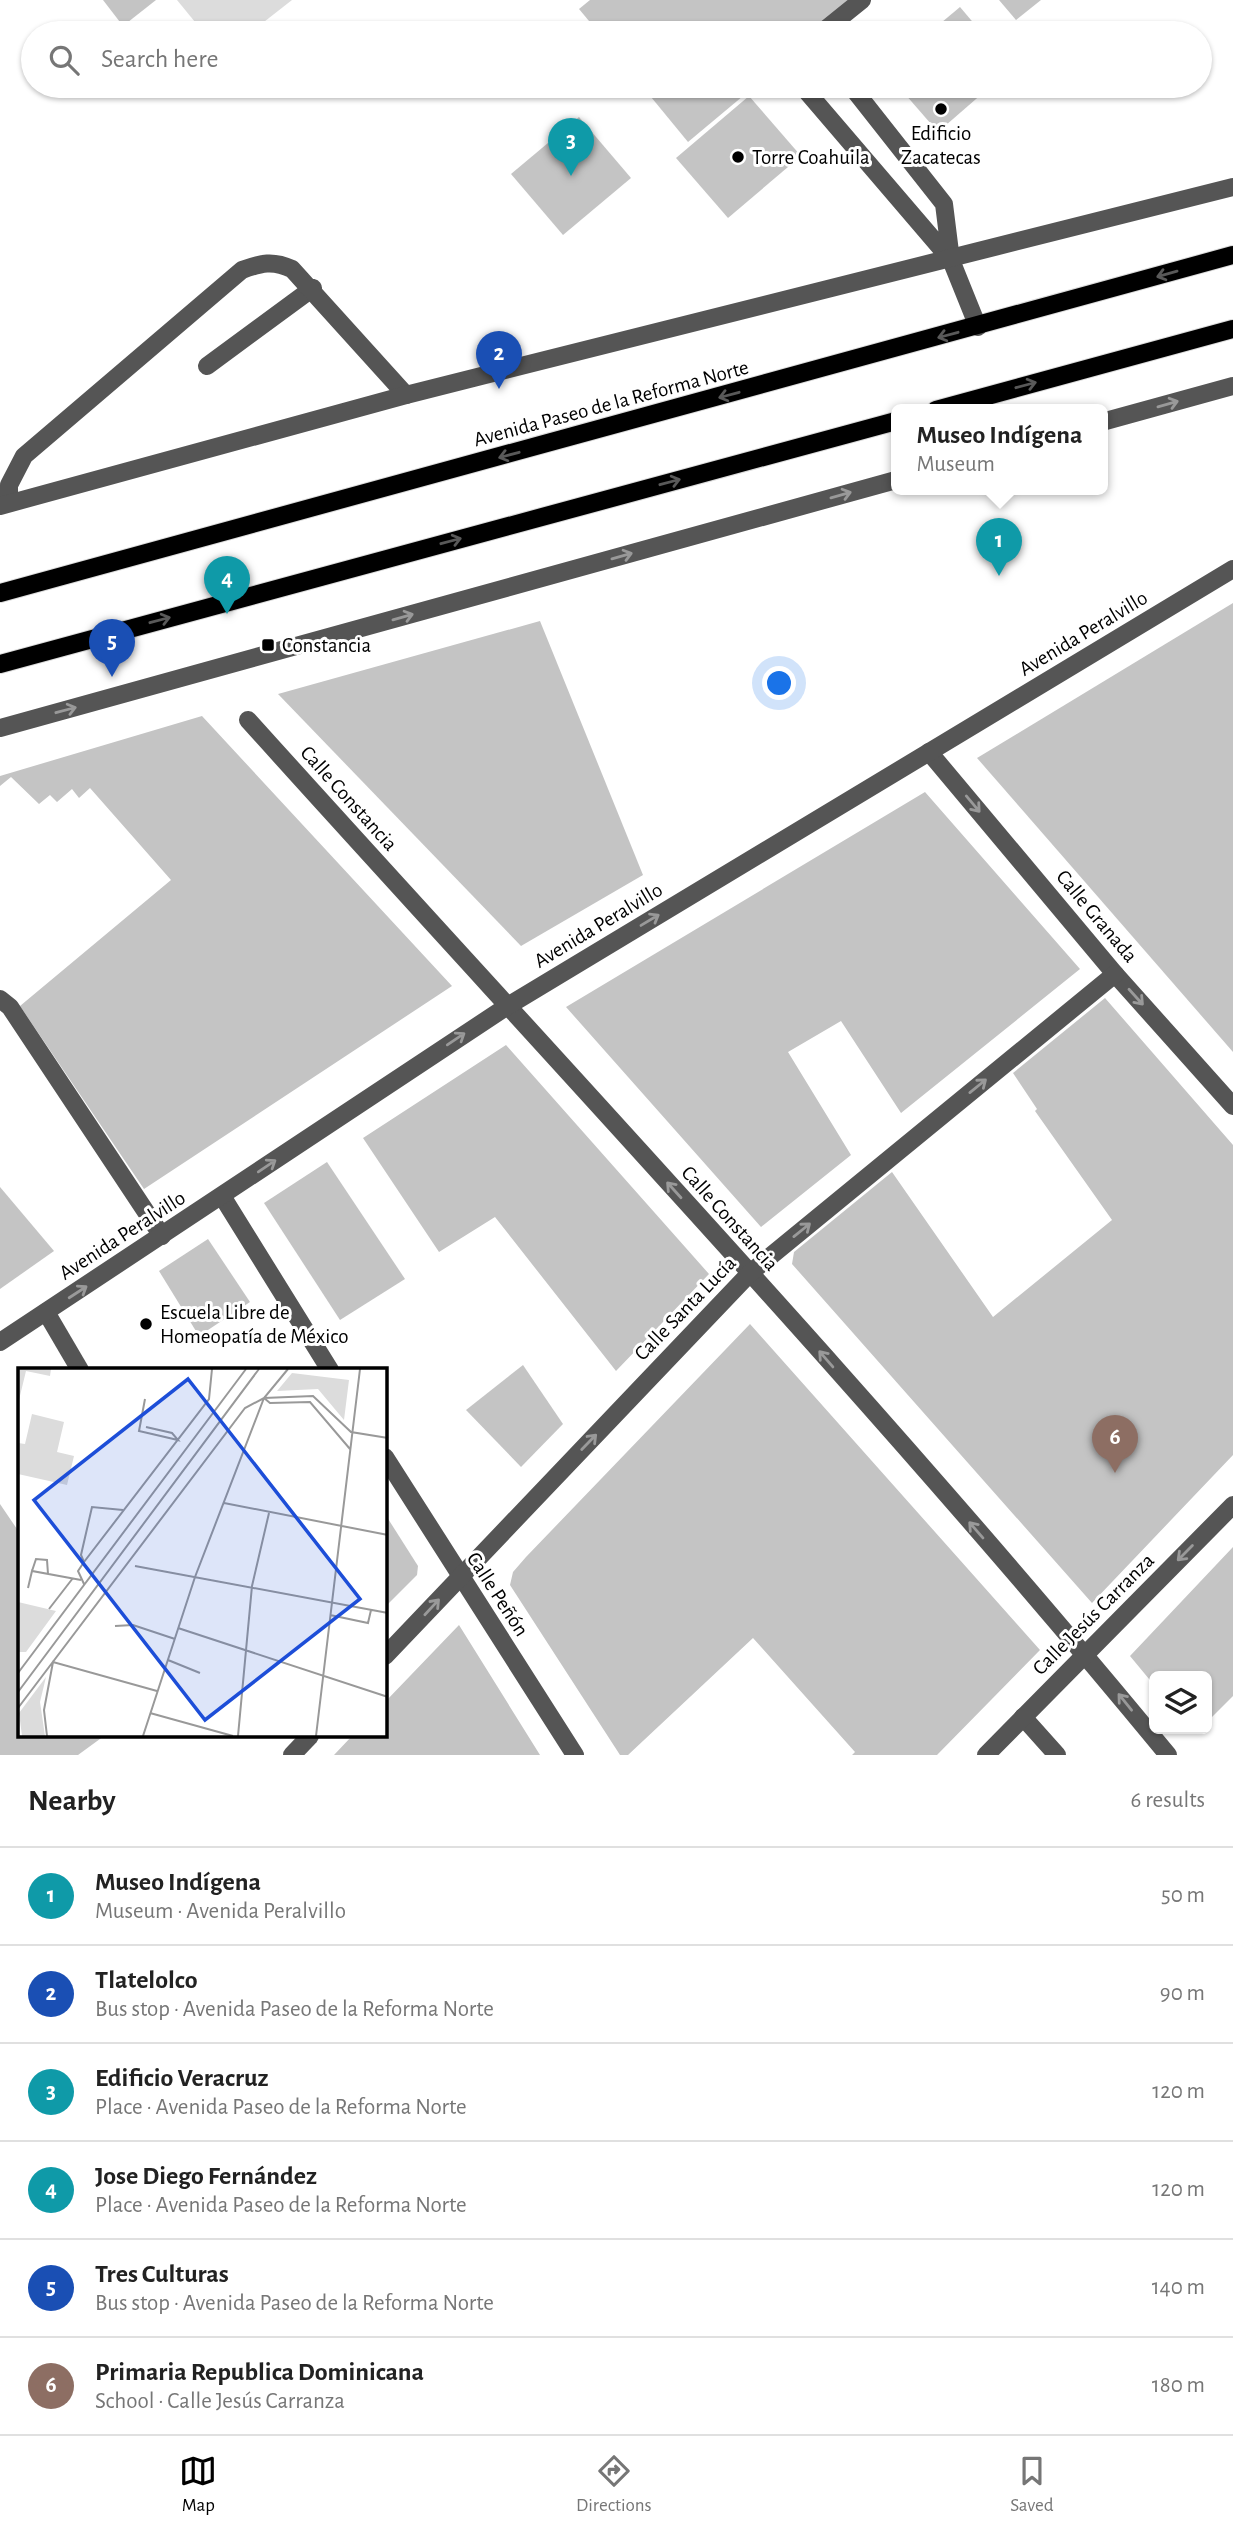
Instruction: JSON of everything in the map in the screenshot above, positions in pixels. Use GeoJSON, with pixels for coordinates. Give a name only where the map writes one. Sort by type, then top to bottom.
{"type":"FeatureCollection","features":[{"type":"Feature","properties":{"kind":"main road","name":"Avenida Paseo de la Reforma Norte"},"geometry":{"type":"LineString","coordinates":[[0,593],[1233,255]]}},
{"type":"Feature","properties":{"kind":"main road"},"geometry":{"type":"LineString","coordinates":[[958,404],[1233,329]]}},
{"type":"Feature","properties":{"kind":"main road"},"geometry":{"type":"LineString","coordinates":[[0,664],[891,422]]}},
{"type":"Feature","properties":{"kind":"street"},"geometry":{"type":"LineString","coordinates":[[836,21],[862,0]]}},
{"type":"Feature","properties":{"kind":"street"},"geometry":{"type":"LineString","coordinates":[[812,98],[951,260]]}},
{"type":"Feature","properties":{"kind":"street"},"geometry":{"type":"LineString","coordinates":[[860,98],[944,204],[951,260],[978,327]]}},
{"type":"Feature","properties":{"kind":"street"},"geometry":{"type":"LineString","coordinates":[[406,395],[313,288],[292,269],[280,263],[265,262],[242,270],[24,456],[9,485],[4,504],[406,395],[1233,187]]}},
{"type":"Feature","properties":{"kind":"street"},"geometry":{"type":"LineString","coordinates":[[207,366],[313,288]]}},
{"type":"Feature","properties":{"kind":"street"},"geometry":{"type":"LineString","coordinates":[[1108,420],[1233,386]]}},
{"type":"Feature","properties":{"kind":"street"},"geometry":{"type":"LineString","coordinates":[[0,728],[891,481]]}},
{"type":"Feature","properties":{"kind":"street","name":"Avenida Peralvillo"},"geometry":{"type":"LineString","coordinates":[[0,1342],[506,1007],[1233,569]]}},
{"type":"Feature","properties":{"kind":"street","name":"Calle Constancia"},"geometry":{"type":"LineString","coordinates":[[248,720],[750,1273],[1085,1655],[1168,1755]]}},
{"type":"Feature","properties":{"kind":"street","name":"Calle Granada"},"geometry":{"type":"LineString","coordinates":[[929,752],[1115,974],[1233,1106]]}},
{"type":"Feature","properties":{"kind":"street","name":"Calle Santa Lucía"},"geometry":{"type":"LineString","coordinates":[[387,1654],[750,1273],[1115,974]]}},
{"type":"Feature","properties":{"kind":"street"},"geometry":{"type":"LineString","coordinates":[[0,999],[10,1007],[162,1236]]}},
{"type":"Feature","properties":{"kind":"street"},"geometry":{"type":"LineString","coordinates":[[222,1196],[329,1368]]}},
{"type":"Feature","properties":{"kind":"street"},"geometry":{"type":"LineString","coordinates":[[46,1312],[79,1368]]}},
{"type":"Feature","properties":{"kind":"street","name":"Calle Peñón"},"geometry":{"type":"LineString","coordinates":[[387,1460],[576,1755]]}},
{"type":"Feature","properties":{"kind":"street","name":"Calle Jesús Carranza"},"geometry":{"type":"LineString","coordinates":[[986,1755],[1233,1505]]}},
{"type":"Feature","properties":{"kind":"street"},"geometry":{"type":"LineString","coordinates":[[1023,1717],[1057,1755]]}},
{"type":"Feature","properties":{"kind":"street"},"geometry":{"type":"LineString","coordinates":[[292,1755],[308,1738]]}},
{"type":"Feature","properties":{"kind":"shaded area"},"geometry":{"type":"Polygon","coordinates":[[[177,0],[292,0],[265,21],[194,21],[177,0]]]}},
{"type":"Feature","properties":{"kind":"building"},"geometry":{"type":"Polygon","coordinates":[[[103,0],[156,0],[129,21],[119,21],[103,0]]]}},
{"type":"Feature","properties":{"kind":"building"},"geometry":{"type":"Polygon","coordinates":[[[590,0],[859,0],[834,21],[589,21],[579,9],[590,0]]]}},
{"type":"Feature","properties":{"kind":"building"},"geometry":{"type":"Polygon","coordinates":[[[999,0],[1041,0],[1016,20],[999,0]]]}},
{"type":"Feature","properties":{"kind":"building"},"geometry":{"type":"Polygon","coordinates":[[[960,7],[972,21],[943,21],[960,7]]]}},
{"type":"Feature","properties":{"kind":"building"},"geometry":{"type":"Polygon","coordinates":[[[652,98],[741,98],[688,142],[652,98]]]}},
{"type":"Feature","properties":{"kind":"building","name":"Torre Coahuila"},"geometry":{"type":"Polygon","coordinates":[[[747,98],[751,98],[801,156],[728,218],[676,158],[747,98]]]}},
{"type":"Feature","properties":{"kind":"building"},"geometry":{"type":"Polygon","coordinates":[[[908,98],[977,98],[938,132],[908,98]]]}},
{"type":"Feature","properties":{"kind":"building"},"geometry":{"type":"Polygon","coordinates":[[[579,117],[631,178],[563,235],[511,174],[579,117]]]}},
{"type":"Feature","properties":{"kind":"building"},"geometry":{"type":"Polygon","coordinates":[[[1233,603],[1233,1052],[977,758],[1233,603]]]}},
{"type":"Feature","properties":{"kind":"building"},"geometry":{"type":"Polygon","coordinates":[[[540,621],[643,875],[521,946],[278,694],[540,621]]]}},
{"type":"Feature","properties":{"kind":"building"},"geometry":{"type":"Polygon","coordinates":[[[202,716],[452,986],[144,1189],[20,1006],[171,880],[90,788],[79,798],[72,789],[57,802],[50,795],[39,804],[11,777],[0,786],[0,776],[202,716]]]}},
{"type":"Feature","properties":{"kind":"building"},"geometry":{"type":"Polygon","coordinates":[[[925,792],[1080,969],[901,1113],[841,1021],[788,1052],[851,1155],[761,1227],[566,1007],[925,792]]]}},
{"type":"Feature","properties":{"kind":"building"},"geometry":{"type":"Polygon","coordinates":[[[1105,998],[1233,1145],[1233,1455],[1092,1603],[792,1264],[794,1252],[892,1172],[993,1317],[1112,1220],[1035,1111],[1037,1109],[1013,1073],[1105,998]]]}},
{"type":"Feature","properties":{"kind":"building"},"geometry":{"type":"Polygon","coordinates":[[[506,1045],[709,1274],[616,1371],[495,1217],[439,1252],[363,1138],[506,1045]]]}},
{"type":"Feature","properties":{"kind":"building"},"geometry":{"type":"Polygon","coordinates":[[[327,1162],[405,1279],[340,1320],[264,1203],[327,1162]]]}},
{"type":"Feature","properties":{"kind":"building"},"geometry":{"type":"Polygon","coordinates":[[[0,1187],[54,1251],[0,1289],[0,1187]]]}},
{"type":"Feature","properties":{"kind":"building"},"geometry":{"type":"Polygon","coordinates":[[[208,1239],[250,1302],[199,1336],[159,1271],[208,1239]]]}},
{"type":"Feature","properties":{"kind":"building"},"geometry":{"type":"Polygon","coordinates":[[[750,1324],[1040,1650],[937,1755],[852,1755],[855,1752],[753,1638],[628,1755],[620,1755],[510,1585],[513,1572],[526,1557],[750,1324]]]}},
{"type":"Feature","properties":{"kind":"building"},"geometry":{"type":"Polygon","coordinates":[[[523,1365],[563,1424],[521,1467],[466,1410],[523,1365]]]}},
{"type":"Feature","properties":{"kind":"building"},"geometry":{"type":"Polygon","coordinates":[[[0,1504],[18,1531],[18,1738],[101,1738],[78,1755],[0,1755],[0,1504]]]}},
{"type":"Feature","properties":{"kind":"building"},"geometry":{"type":"Polygon","coordinates":[[[387,1517],[418,1566],[417,1575],[387,1605],[387,1517]]]}},
{"type":"Feature","properties":{"kind":"building"},"geometry":{"type":"Polygon","coordinates":[[[1233,1547],[1233,1696],[1212,1717],[1212,1671],[1149,1671],[1149,1679],[1130,1656],[1233,1547]]]}},
{"type":"Feature","properties":{"kind":"building"},"geometry":{"type":"Polygon","coordinates":[[[459,1625],[540,1755],[334,1755],[350,1738],[387,1738],[387,1700],[459,1625]]]}},
{"type":"Feature","properties":{"kind":"place","name":"Edificio Zacatecas"},"geometry":{"type":"Point","coordinates":[941,109]}},
{"type":"Feature","properties":{"kind":"place","name":"Torre Coahuila"},"geometry":{"type":"Point","coordinates":[738,157]}},
{"type":"Feature","properties":{"kind":"place","name":"Edificio Veracruz"},"geometry":{"type":"Point","coordinates":[571,176]}},
{"type":"Feature","properties":{"kind":"place","name":"Tlatelolco"},"geometry":{"type":"Point","coordinates":[499,389]}},
{"type":"Feature","properties":{"kind":"place","name":"Museo Indígena"},"geometry":{"type":"Point","coordinates":[999,576]}},
{"type":"Feature","properties":{"kind":"place","name":"Jose Diego Fernández"},"geometry":{"type":"Point","coordinates":[227,614]}},
{"type":"Feature","properties":{"kind":"place","name":"Constancia"},"geometry":{"type":"Point","coordinates":[268,645]}},
{"type":"Feature","properties":{"kind":"place","name":"Tres Culturas"},"geometry":{"type":"Point","coordinates":[112,677]}},
{"type":"Feature","properties":{"kind":"place","name":"Escuela Libre de Homeopatía de México"},"geometry":{"type":"Point","coordinates":[146,1324]}},
{"type":"Feature","properties":{"kind":"place","name":"Primaria Republica Dominicana"},"geometry":{"type":"Point","coordinates":[1115,1473]}}]}
